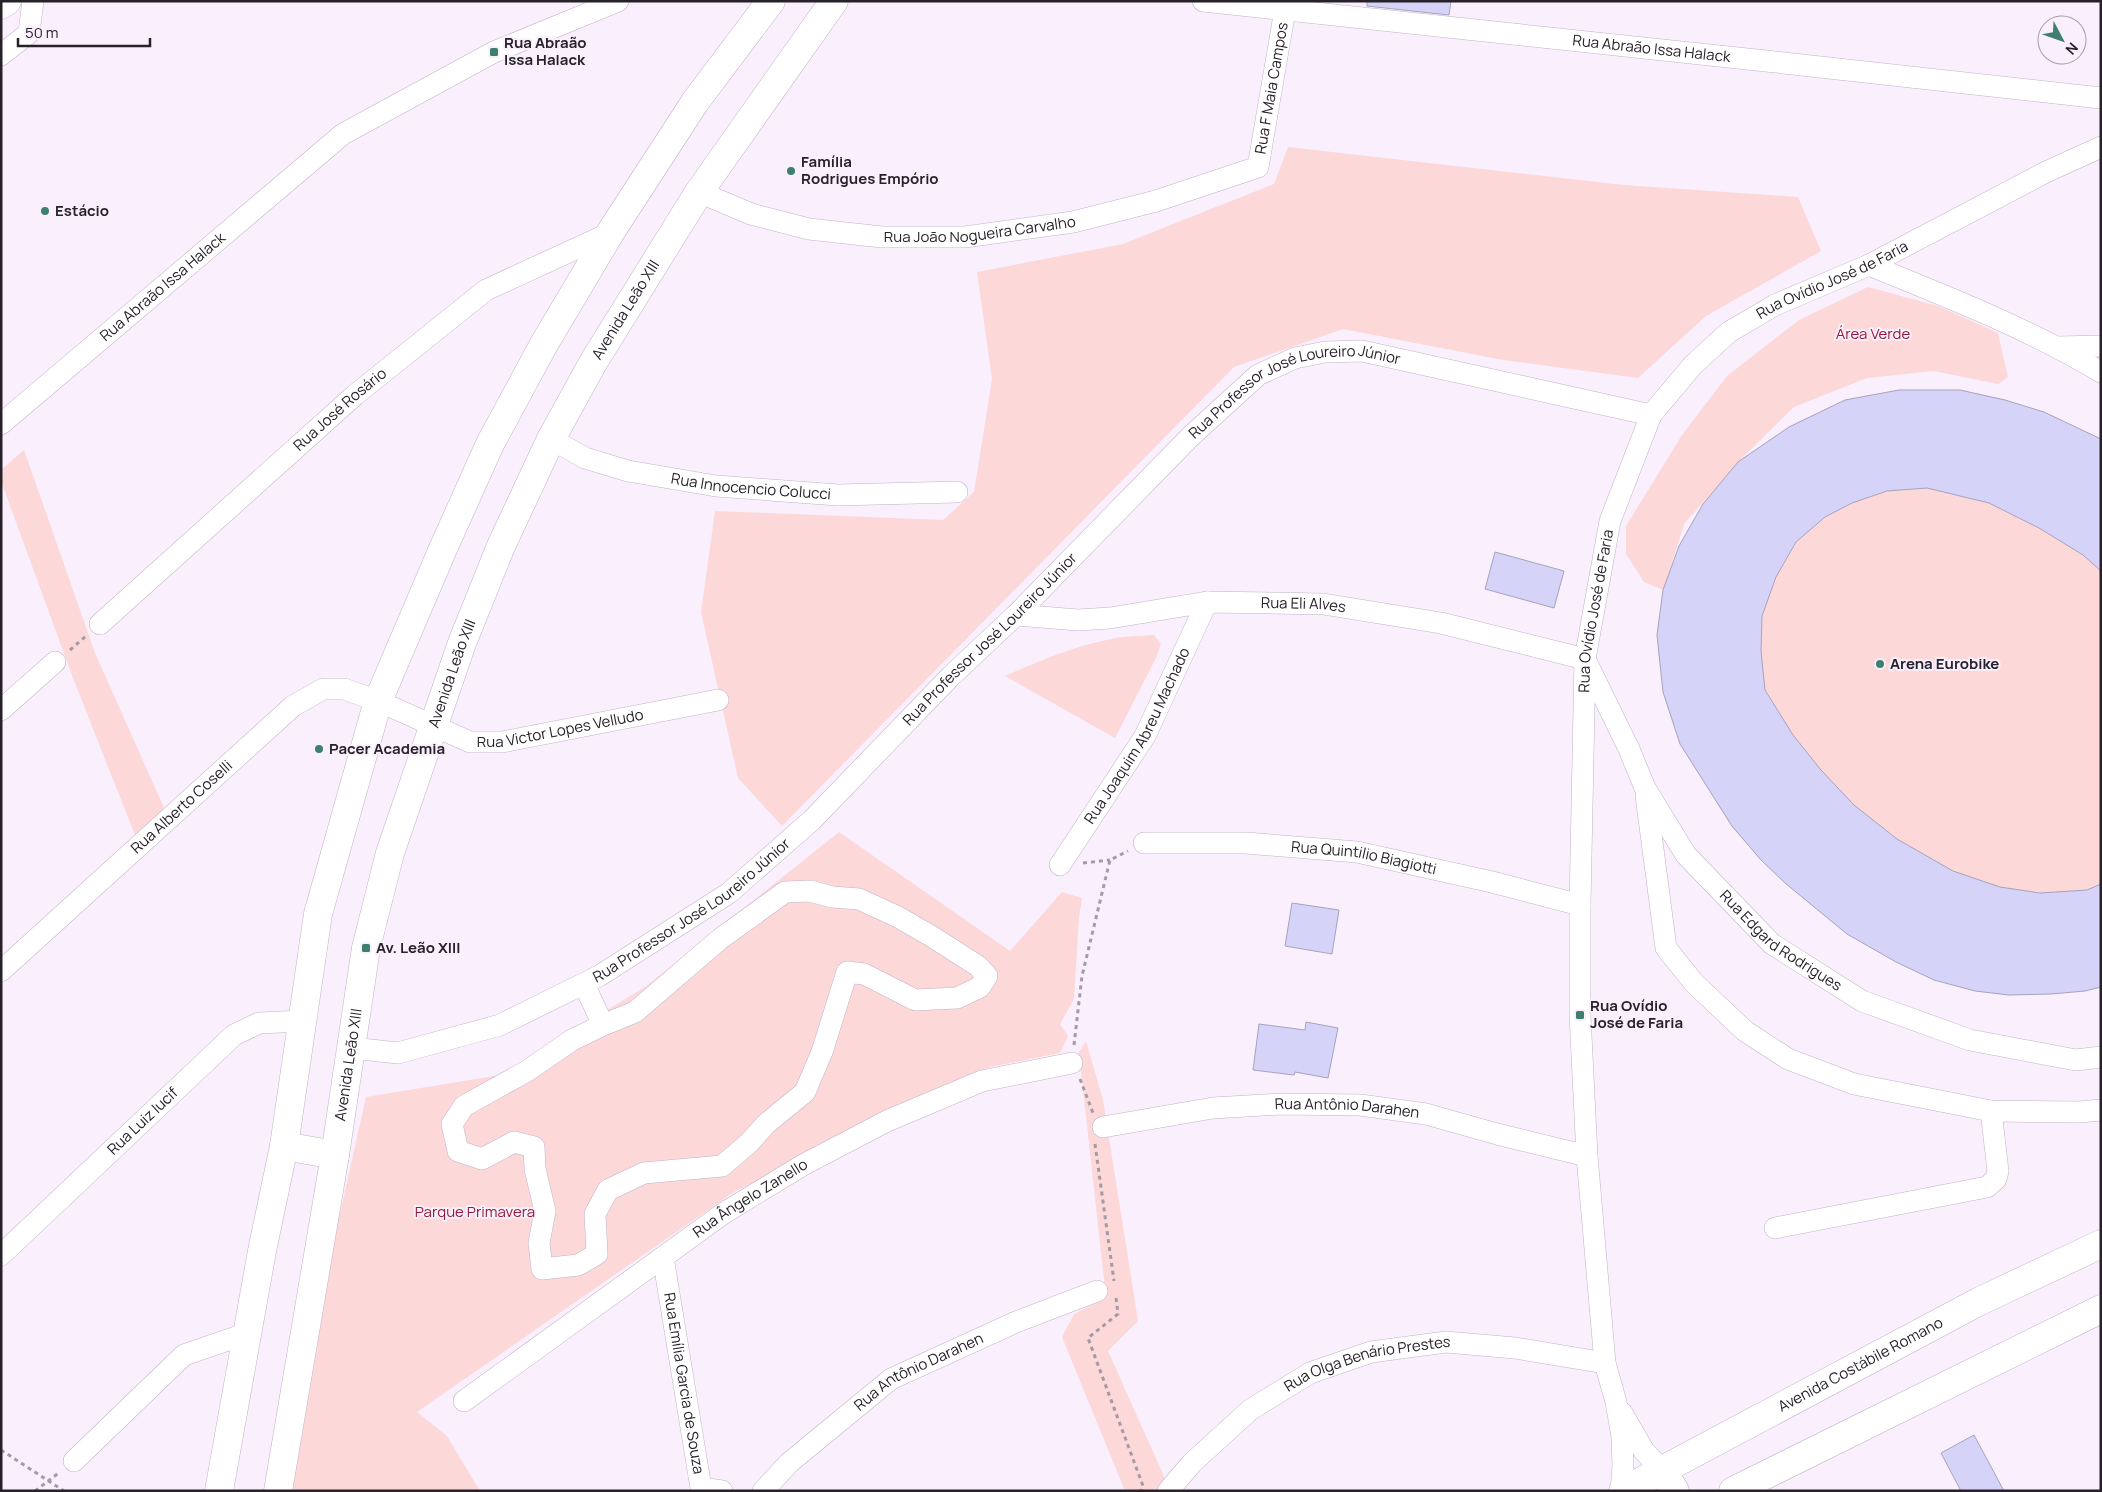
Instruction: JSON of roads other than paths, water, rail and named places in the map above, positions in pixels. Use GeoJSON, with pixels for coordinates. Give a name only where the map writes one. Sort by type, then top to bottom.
{"type":"FeatureCollection","features":[{"type":"Feature","properties":{"kind":"main road"},"geometry":{"type":"LineString","coordinates":[[1,6],[6,1]]}},
{"type":"Feature","properties":{"kind":"main road"},"geometry":{"type":"LineString","coordinates":[[219,1491],[284,1146],[318,914],[378,701],[442,550],[490,444],[544,344],[610,233],[696,102],[771,1]]}},
{"type":"Feature","properties":{"kind":"main road","name":"Avenida Leão XIII"},"geometry":{"type":"LineString","coordinates":[[278,1491],[335,1155],[368,938],[390,853],[462,643],[500,546],[550,439],[594,361],[699,192],[834,1]]}},
{"type":"Feature","properties":{"kind":"main road"},"geometry":{"type":"LineString","coordinates":[[284,1146],[335,1155]]}},
{"type":"Feature","properties":{"kind":"main road","name":"Avenida Costábile Romano"},"geometry":{"type":"LineString","coordinates":[[1622,1491],[1668,1480],[1978,1302],[2101,1244]]}},
{"type":"Feature","properties":{"kind":"main road"},"geometry":{"type":"LineString","coordinates":[[1733,1491],[2101,1309]]}},
{"type":"Feature","properties":{"kind":"street"},"geometry":{"type":"LineString","coordinates":[[1,55],[29,33],[33,1]]}},
{"type":"Feature","properties":{"kind":"street","name":"Rua Abraão Issa Halack"},"geometry":{"type":"LineString","coordinates":[[1,424],[343,134],[494,52],[618,1]]}},
{"type":"Feature","properties":{"kind":"street","name":"Rua Abraão Issa Halack"},"geometry":{"type":"LineString","coordinates":[[1203,1],[2101,98]]}},
{"type":"Feature","properties":{"kind":"street","name":"Rua F Maia Campos"},"geometry":{"type":"LineString","coordinates":[[1258,167],[1285,10]]}},
{"type":"Feature","properties":{"kind":"street","name":"Rua Ovídio José de Faria"},"geometry":{"type":"LineString","coordinates":[[1622,1491],[1622,1438],[1616,1402],[1605,1363],[1587,1156],[1580,1015],[1580,905],[1586,659],[1610,521],[1651,415],[1693,365],[1729,332],[1775,305],[1869,265],[2046,172],[2101,147]]}},
{"type":"Feature","properties":{"kind":"street","name":"Rua João Nogueira Carvalho"},"geometry":{"type":"LineString","coordinates":[[699,192],[751,214],[809,228],[882,237],[965,237],[1073,222],[1156,201],[1258,167]]}},
{"type":"Feature","properties":{"kind":"street","name":"Rua José Rosário"},"geometry":{"type":"LineString","coordinates":[[100,624],[355,395],[486,290],[610,233]]}},
{"type":"Feature","properties":{"kind":"street"},"geometry":{"type":"LineString","coordinates":[[1869,265],[1972,306],[2058,347],[2101,372]]}},
{"type":"Feature","properties":{"kind":"street"},"geometry":{"type":"LineString","coordinates":[[2058,347],[2101,346]]}},
{"type":"Feature","properties":{"kind":"street","name":"Rua Professor José Loureiro Júnior"},"geometry":{"type":"LineString","coordinates":[[352,1048],[398,1053],[500,1025],[599,976],[728,893],[812,820],[952,676],[1016,615],[1191,436],[1258,375],[1295,358],[1325,352],[1362,351],[1651,415]]}},
{"type":"Feature","properties":{"kind":"street","name":"Rua Innocencio Colucci"},"geometry":{"type":"LineString","coordinates":[[550,439],[585,458],[628,471],[716,486],[838,495],[957,492]]}},
{"type":"Feature","properties":{"kind":"street","name":"Rua Eli Alves"},"geometry":{"type":"LineString","coordinates":[[1016,615],[1078,620],[1110,618],[1207,602],[1323,604],[1441,623],[1586,659]]}},
{"type":"Feature","properties":{"kind":"street","name":"Rua Joaquim Abreu Machado"},"geometry":{"type":"LineString","coordinates":[[1060,865],[1145,736],[1207,602]]}},
{"type":"Feature","properties":{"kind":"street","name":"Rua Edgard Rodrigues"},"geometry":{"type":"LineString","coordinates":[[1586,659],[1629,749],[1645,788],[1686,855],[1772,944],[1862,1000],[1970,1040],[2076,1060],[2101,1057]]}},
{"type":"Feature","properties":{"kind":"street"},"geometry":{"type":"LineString","coordinates":[[1,710],[55,662]]}},
{"type":"Feature","properties":{"kind":"street","name":"Rua Alberto Coselli"},"geometry":{"type":"LineString","coordinates":[[1,971],[294,706],[323,689],[344,688],[378,701]]}},
{"type":"Feature","properties":{"kind":"street","name":"Rua Victor Lopes Velludo"},"geometry":{"type":"LineString","coordinates":[[378,701],[470,742],[502,742],[718,700]]}},
{"type":"Feature","properties":{"kind":"street"},"geometry":{"type":"LineString","coordinates":[[1645,788],[1666,948],[1701,990],[1745,1030],[1788,1059],[1854,1084],[1991,1110],[2079,1112],[2101,1110]]}},
{"type":"Feature","properties":{"kind":"street","name":"Rua Quintilio Biagiotti"},"geometry":{"type":"LineString","coordinates":[[1144,843],[1246,843],[1358,852],[1492,882],[1580,905]]}},
{"type":"Feature","properties":{"kind":"street"},"geometry":{"type":"LineString","coordinates":[[810,891],[832,897],[859,899],[898,917],[931,936],[978,966],[987,976],[980,987],[957,998],[915,1000],[864,974],[847,972],[822,1052],[804,1092],[766,1124],[749,1143],[722,1166],[644,1173],[608,1190],[595,1214],[597,1254],[578,1265],[542,1269],[539,1243],[545,1211],[535,1169],[534,1148],[514,1142],[482,1160],[458,1151],[452,1124],[464,1106],[527,1071],[572,1040],[603,1025],[636,1012],[720,940],[784,892],[810,891]]}},
{"type":"Feature","properties":{"kind":"street"},"geometry":{"type":"LineString","coordinates":[[584,984],[603,1025]]}},
{"type":"Feature","properties":{"kind":"street","name":"Rua Luiz Iucif"},"geometry":{"type":"LineString","coordinates":[[1,1255],[234,1035],[259,1023],[302,1020]]}},
{"type":"Feature","properties":{"kind":"street","name":"Rua Ângelo Zanello"},"geometry":{"type":"LineString","coordinates":[[464,1401],[724,1213],[803,1165],[887,1121],[982,1081],[1072,1062]]}},
{"type":"Feature","properties":{"kind":"street","name":"Rua Antônio Darahen"},"geometry":{"type":"LineString","coordinates":[[1103,1127],[1213,1108],[1282,1104],[1360,1104],[1426,1114],[1587,1156]]}},
{"type":"Feature","properties":{"kind":"street"},"geometry":{"type":"LineString","coordinates":[[1775,1228],[1987,1187],[1996,1179],[1998,1171],[1991,1110]]}},
{"type":"Feature","properties":{"kind":"street","name":"Rua Emília Garcia de Souza"},"geometry":{"type":"LineString","coordinates":[[663,1257],[699,1489],[722,1491]]}},
{"type":"Feature","properties":{"kind":"street","name":"Rua Antônio Darahen"},"geometry":{"type":"LineString","coordinates":[[763,1491],[789,1463],[891,1378],[1016,1322],[1097,1291]]}},
{"type":"Feature","properties":{"kind":"street"},"geometry":{"type":"LineString","coordinates":[[74,1461],[184,1355],[248,1334]]}},
{"type":"Feature","properties":{"kind":"street","name":"Rua Olga Benário Prestes"},"geometry":{"type":"LineString","coordinates":[[1168,1491],[1192,1463],[1250,1410],[1310,1373],[1371,1352],[1446,1342],[1515,1348],[1605,1363]]}},
{"type":"Feature","properties":{"kind":"street","name":"Rua Ovídio José de Faria"},"geometry":{"type":"LineString","coordinates":[[1616,1402],[1644,1451],[1668,1480]]}},
{"type":"Feature","properties":{"kind":"place","name":"Rua Abraão Issa Halack"},"geometry":{"type":"Point","coordinates":[494,52]}},
{"type":"Feature","properties":{"kind":"place","name":"Família Rodrigues Empório"},"geometry":{"type":"Point","coordinates":[791,171]}},
{"type":"Feature","properties":{"kind":"place","name":"Estácio"},"geometry":{"type":"Point","coordinates":[45,211]}},
{"type":"Feature","properties":{"kind":"place","name":"Arena Eurobike"},"geometry":{"type":"Point","coordinates":[1880,664]}},
{"type":"Feature","properties":{"kind":"place","name":"Pacer Academia"},"geometry":{"type":"Point","coordinates":[319,749]}},
{"type":"Feature","properties":{"kind":"place","name":"Av. Leão XIII"},"geometry":{"type":"Point","coordinates":[366,948]}},
{"type":"Feature","properties":{"kind":"place","name":"Rua Ovídio José de Faria"},"geometry":{"type":"Point","coordinates":[1580,1015]}},
{"type":"Feature","properties":{"kind":"park label","name":"Área Verde"},"geometry":{"type":"Point","coordinates":[1873,334]}},
{"type":"Feature","properties":{"kind":"park label","name":"Parque Primavera"},"geometry":{"type":"Point","coordinates":[475,1212]}}]}
